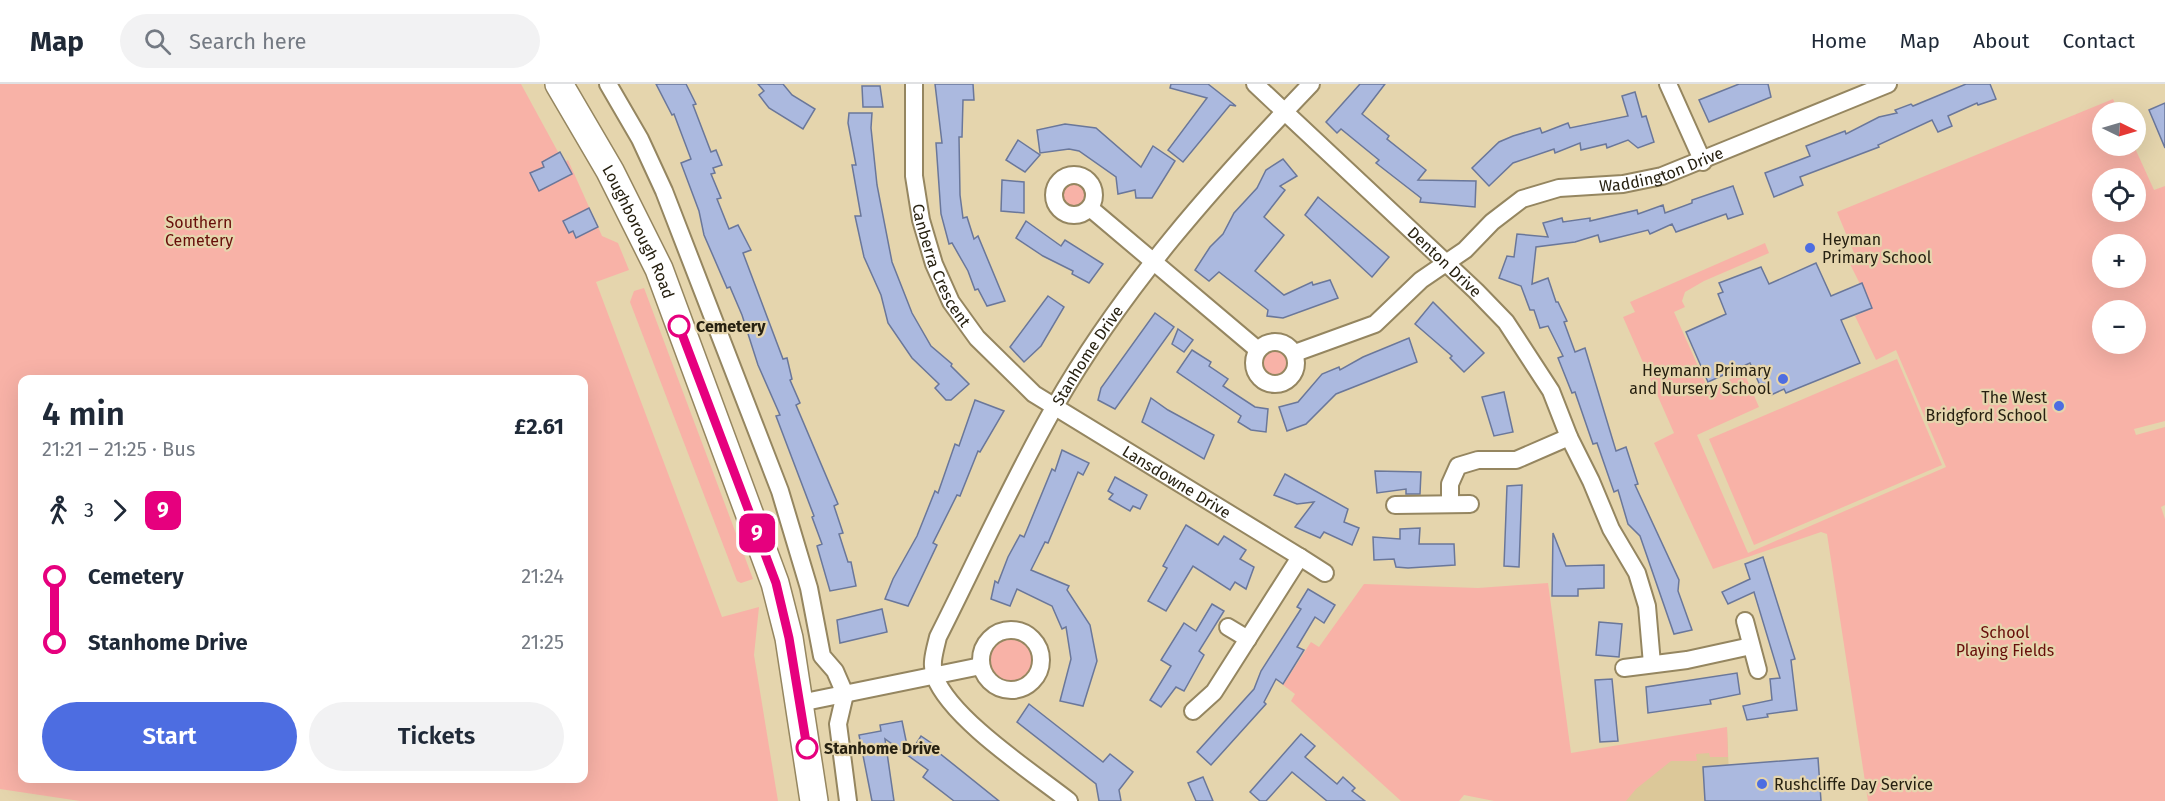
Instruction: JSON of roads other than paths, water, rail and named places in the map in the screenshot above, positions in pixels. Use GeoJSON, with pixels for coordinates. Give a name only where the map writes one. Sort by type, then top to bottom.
{"type":"FeatureCollection","features":[{"type":"Feature","properties":{"kind":"main road","name":"Loughborough Road"},"geometry":{"type":"LineString","coordinates":[[559,84],[610,171],[658,269],[776,583],[789,638],[814,801]]}},
{"type":"Feature","properties":{"kind":"street"},"geometry":{"type":"LineString","coordinates":[[608,84],[640,139],[664,191],[780,490],[809,588],[822,656],[835,671],[845,694],[838,724],[848,801]]}},
{"type":"Feature","properties":{"kind":"street","name":"Canberra Crescent"},"geometry":{"type":"LineString","coordinates":[[914,84],[914,176],[921,220],[934,264],[951,302],[977,338],[1034,394],[1055,406]]}},
{"type":"Feature","properties":{"kind":"street","name":"Denton Drive"},"geometry":{"type":"LineString","coordinates":[[1255,84],[1506,322],[1528,353],[1551,391],[1569,438],[1591,481],[1611,529],[1637,573],[1647,606],[1652,664]]}},
{"type":"Feature","properties":{"kind":"street","name":"Stanhome Drive"},"geometry":{"type":"LineString","coordinates":[[934,675],[933,657],[939,637],[1055,406],[1154,262],[1215,186],[1311,84]]}},
{"type":"Feature","properties":{"kind":"street"},"geometry":{"type":"LineString","coordinates":[[1668,84],[1703,162]]}},
{"type":"Feature","properties":{"kind":"street","name":"Waddington Drive"},"geometry":{"type":"LineString","coordinates":[[1295,353],[1375,324],[1421,280],[1465,250],[1507,209],[1538,192],[1623,184],[1662,176],[1703,162],[1888,84]]}},
{"type":"Feature","properties":{"kind":"street"},"geometry":{"type":"LineString","coordinates":[[1090,208],[1258,350]]}},
{"type":"Feature","properties":{"kind":"street"},"geometry":{"type":"LineString","coordinates":[[1274,341],[1286,344],[1295,353],[1297,361],[1293,375],[1288,381],[1273,384],[1266,382],[1256,372],[1254,357],[1258,350],[1274,341]]}},
{"type":"Feature","properties":{"kind":"street","name":"Lansdowne Drive"},"geometry":{"type":"LineString","coordinates":[[1055,406],[1325,573]]}},
{"type":"Feature","properties":{"kind":"street"},"geometry":{"type":"LineString","coordinates":[[1450,504],[1450,484],[1458,466],[1478,460],[1516,460],[1569,438]]}},
{"type":"Feature","properties":{"kind":"street"},"geometry":{"type":"LineString","coordinates":[[1395,505],[1470,504]]}},
{"type":"Feature","properties":{"kind":"street"},"geometry":{"type":"LineString","coordinates":[[1193,711],[1214,692],[1300,557]]}},
{"type":"Feature","properties":{"kind":"street"},"geometry":{"type":"LineString","coordinates":[[1745,621],[1758,670]]}},
{"type":"Feature","properties":{"kind":"street"},"geometry":{"type":"LineString","coordinates":[[1228,627],[1248,639]]}},
{"type":"Feature","properties":{"kind":"street"},"geometry":{"type":"LineString","coordinates":[[1624,668],[1751,646]]}},
{"type":"Feature","properties":{"kind":"street"},"geometry":{"type":"LineString","coordinates":[[800,703],[981,666]]}},
{"type":"Feature","properties":{"kind":"street"},"geometry":{"type":"LineString","coordinates":[[934,675],[957,713],[1069,801]]}},
{"type":"Feature","properties":{"kind":"place","name":"Heyman Primary School"},"geometry":{"type":"Point","coordinates":[1810,248]}},
{"type":"Feature","properties":{"kind":"place","name":"Cemetery"},"geometry":{"type":"Point","coordinates":[679,326]}},
{"type":"Feature","properties":{"kind":"place","name":"Heymann Primary and Nursery School"},"geometry":{"type":"Point","coordinates":[1783,379]}},
{"type":"Feature","properties":{"kind":"place","name":"The West Bridgford School"},"geometry":{"type":"Point","coordinates":[2059,406]}},
{"type":"Feature","properties":{"kind":"place","name":"Stanhome Drive"},"geometry":{"type":"Point","coordinates":[807,748]}},
{"type":"Feature","properties":{"kind":"place","name":"Rushcliffe Day Service"},"geometry":{"type":"Point","coordinates":[1762,784]}},
{"type":"Feature","properties":{"kind":"park label","name":"Southern Cemetery"},"geometry":{"type":"Point","coordinates":[199,231]}},
{"type":"Feature","properties":{"kind":"park label","name":"School Playing Fields"},"geometry":{"type":"Point","coordinates":[2005,641]}}]}
